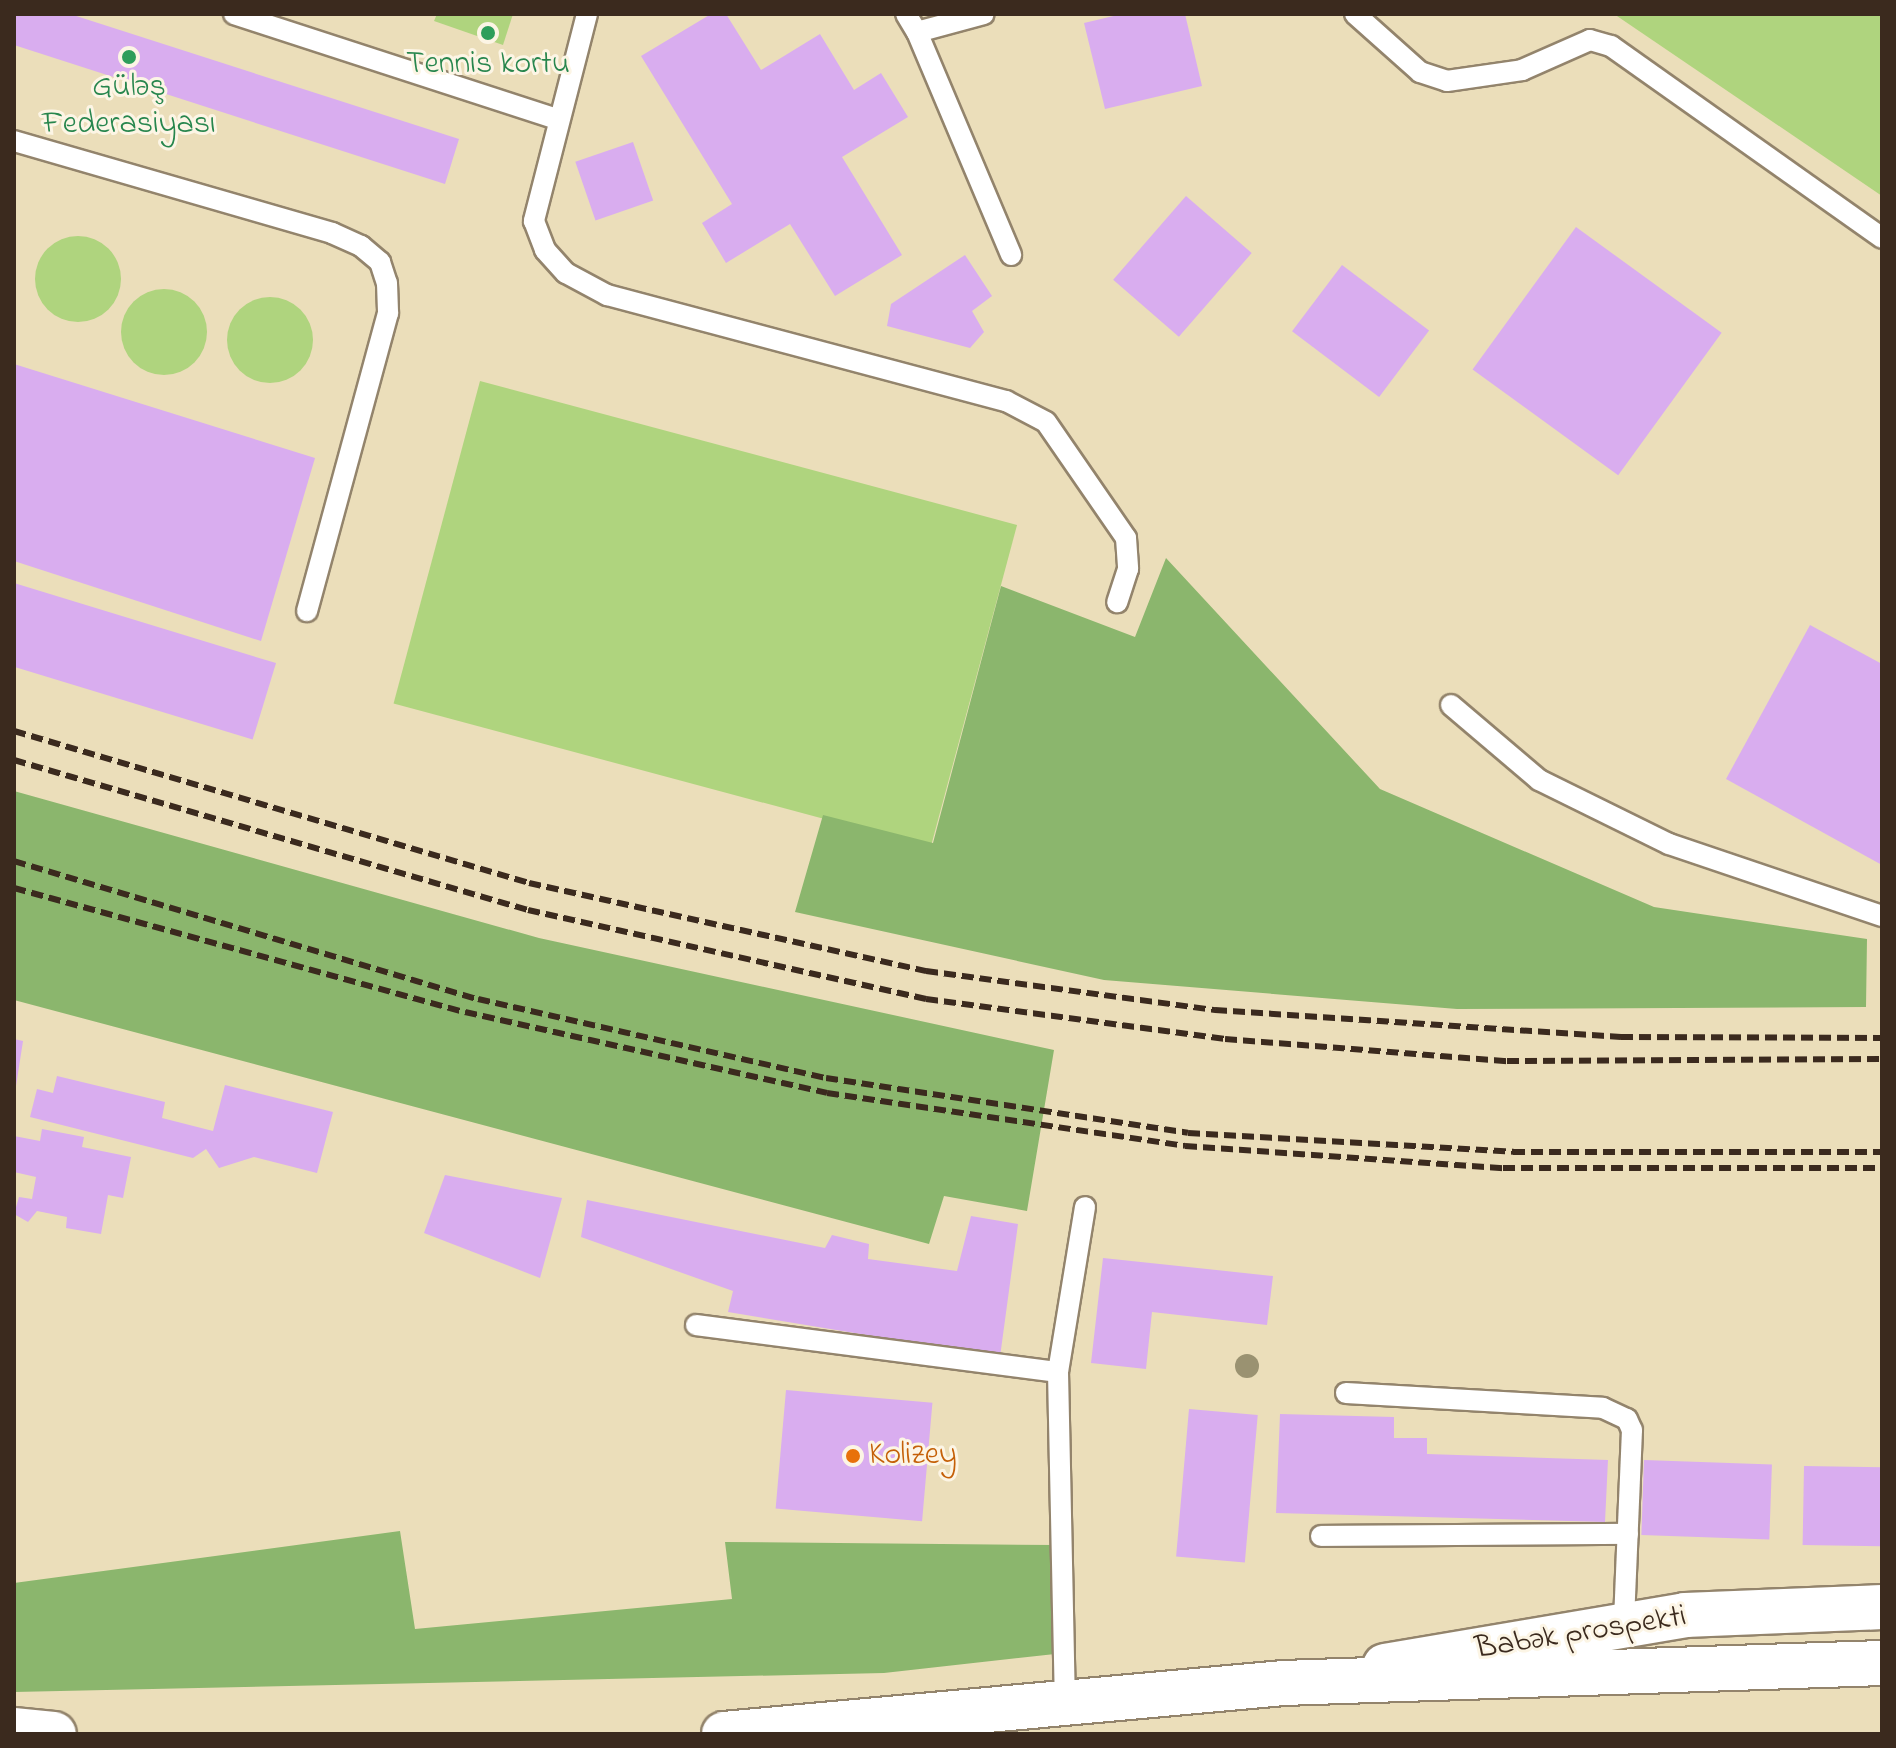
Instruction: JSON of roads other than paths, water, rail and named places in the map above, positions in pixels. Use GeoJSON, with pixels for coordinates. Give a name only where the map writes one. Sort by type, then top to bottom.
{"type":"FeatureCollection","features":[{"type":"Feature","properties":{"kind":"main road","name":"Babək prospekti"},"geometry":{"type":"LineString","coordinates":[[1283,1683],[1685,1615],[1882,1607]]}},
{"type":"Feature","properties":{"kind":"main road","name":"Babək prospekti"},"geometry":{"type":"LineString","coordinates":[[724,1734],[1283,1683],[1882,1663]]}},
{"type":"Feature","properties":{"kind":"main road"},"geometry":{"type":"LineString","coordinates":[[14,1730],[54,1734]]}},
{"type":"Feature","properties":{"kind":"lane"},"geometry":{"type":"LineString","coordinates":[[234,14],[557,119]]}},
{"type":"Feature","properties":{"kind":"lane"},"geometry":{"type":"LineString","coordinates":[[587,14],[557,119],[534,221],[545,250],[566,273],[607,295],[1006,401],[1046,422],[1126,538],[1128,569],[1117,602]]}},
{"type":"Feature","properties":{"kind":"lane"},"geometry":{"type":"LineString","coordinates":[[906,14],[917,32],[1011,255]]}},
{"type":"Feature","properties":{"kind":"lane"},"geometry":{"type":"LineString","coordinates":[[917,32],[984,14]]}},
{"type":"Feature","properties":{"kind":"lane"},"geometry":{"type":"LineString","coordinates":[[1355,14],[1420,72],[1447,81],[1522,70],[1590,40],[1611,46],[1882,238]]}},
{"type":"Feature","properties":{"kind":"lane"},"geometry":{"type":"LineString","coordinates":[[14,141],[332,233],[361,246],[380,262],[387,283],[388,313],[307,611]]}},
{"type":"Feature","properties":{"kind":"lane"},"geometry":{"type":"LineString","coordinates":[[1451,705],[1552,787],[1669,844],[1882,916]]}},
{"type":"Feature","properties":{"kind":"lane"},"geometry":{"type":"LineString","coordinates":[[1065,1702],[1058,1372],[1085,1207]]}},
{"type":"Feature","properties":{"kind":"lane"},"geometry":{"type":"LineString","coordinates":[[696,1325],[1058,1372]]}},
{"type":"Feature","properties":{"kind":"lane"},"geometry":{"type":"LineString","coordinates":[[1346,1393],[1616,1411],[1632,1430],[1624,1623]]}},
{"type":"Feature","properties":{"kind":"lane"},"geometry":{"type":"LineString","coordinates":[[1321,1536],[1628,1534]]}},
{"type":"Feature","properties":{"kind":"railway"},"geometry":{"type":"LineString","coordinates":[[14,731],[529,883],[926,971],[1215,1010],[1621,1037],[1882,1038]]}},
{"type":"Feature","properties":{"kind":"railway"},"geometry":{"type":"LineString","coordinates":[[14,760],[528,910],[926,999],[1225,1039],[1507,1061],[1882,1059]]}},
{"type":"Feature","properties":{"kind":"railway"},"geometry":{"type":"LineString","coordinates":[[14,861],[478,999],[826,1078],[1188,1133],[1513,1152],[1882,1152]]}},
{"type":"Feature","properties":{"kind":"railway"},"geometry":{"type":"LineString","coordinates":[[14,888],[465,1012],[827,1093],[1185,1146],[1503,1168],[1882,1168]]}},
{"type":"Feature","properties":{"kind":"place","name":"Tennis kortu"},"geometry":{"type":"Point","coordinates":[488,33]}},
{"type":"Feature","properties":{"kind":"place","name":"Güləş Federasiyası"},"geometry":{"type":"Point","coordinates":[129,57]}},
{"type":"Feature","properties":{"kind":"place","name":"Kolizey"},"geometry":{"type":"Point","coordinates":[853,1456]}}]}
